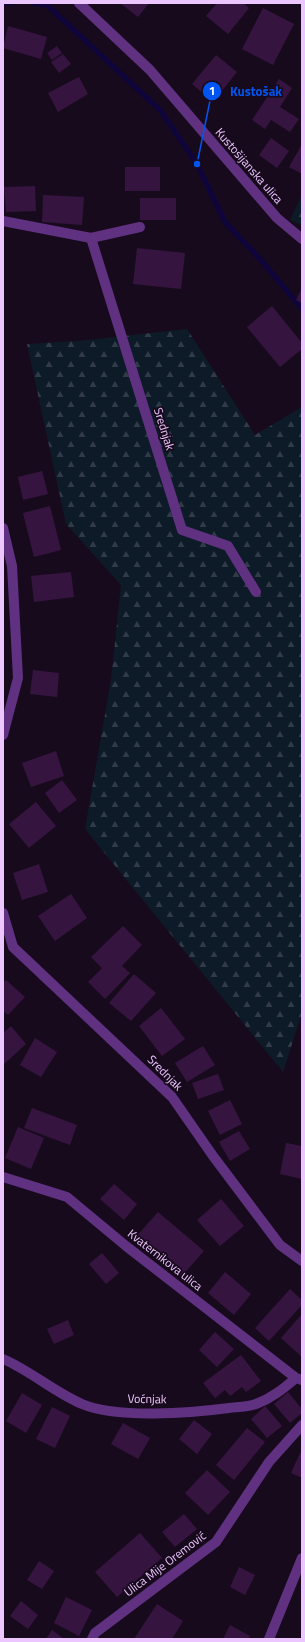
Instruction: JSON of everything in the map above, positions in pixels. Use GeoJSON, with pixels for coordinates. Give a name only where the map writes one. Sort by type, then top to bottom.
{"type":"FeatureCollection","features":[{"type":"Feature","properties":{"kind":"street","name":"Kustošijanska ulica"},"geometry":{"type":"LineString","coordinates":[[79,3],[150,70],[277,218],[302,239]]}},
{"type":"Feature","properties":{"kind":"street"},"geometry":{"type":"LineString","coordinates":[[3,221],[91,238],[140,227]]}},
{"type":"Feature","properties":{"kind":"street","name":"Srednjak"},"geometry":{"type":"LineString","coordinates":[[91,238],[182,530],[228,546],[256,592]]}},
{"type":"Feature","properties":{"kind":"street"},"geometry":{"type":"LineString","coordinates":[[3,528],[12,566],[18,678],[3,735]]}},
{"type":"Feature","properties":{"kind":"street","name":"Srednjak"},"geometry":{"type":"LineString","coordinates":[[3,913],[13,947],[172,1097],[213,1156],[280,1245],[302,1261]]}},
{"type":"Feature","properties":{"kind":"street","name":"Kvaternikova ulica"},"geometry":{"type":"LineString","coordinates":[[3,1177],[67,1197],[126,1246],[299,1379]]}},
{"type":"Feature","properties":{"kind":"street","name":"Voćnjak"},"geometry":{"type":"LineString","coordinates":[[3,1358],[14,1363],[53,1388],[82,1404],[110,1412],[173,1412],[255,1404],[277,1394],[299,1379]]}},
{"type":"Feature","properties":{"kind":"street","name":"Ulica Mije Oremović"},"geometry":{"type":"LineString","coordinates":[[92,1639],[95,1633],[216,1542],[269,1462],[302,1425]]}},
{"type":"Feature","properties":{"kind":"street"},"geometry":{"type":"LineString","coordinates":[[269,1639],[302,1558]]}},
{"type":"Feature","properties":{"kind":"green space"},"geometry":{"type":"Polygon","coordinates":[[[302,195],[302,225],[290,220],[302,195]]]}},
{"type":"Feature","properties":{"kind":"green space"},"geometry":{"type":"Polygon","coordinates":[[[187,329],[255,435],[302,407],[302,1013],[283,1072],[85,829],[111,680],[121,585],[66,524],[27,344],[78,341],[187,329]]]}},
{"type":"Feature","properties":{"kind":"building"},"geometry":{"type":"Polygon","coordinates":[[[120,3],[149,3],[138,17],[120,3]]]}},
{"type":"Feature","properties":{"kind":"building"},"geometry":{"type":"Polygon","coordinates":[[[217,3],[243,3],[249,8],[228,34],[206,16],[217,3]]]}},
{"type":"Feature","properties":{"kind":"building"},"geometry":{"type":"Polygon","coordinates":[[[263,8],[294,24],[273,65],[242,49],[263,8]]]}},
{"type":"Feature","properties":{"kind":"building"},"geometry":{"type":"Polygon","coordinates":[[[8,26],[47,37],[41,59],[3,48],[8,26]]]}},
{"type":"Feature","properties":{"kind":"building"},"geometry":{"type":"Polygon","coordinates":[[[57,46],[62,53],[52,60],[47,53],[57,46]]]}},
{"type":"Feature","properties":{"kind":"building"},"geometry":{"type":"Polygon","coordinates":[[[63,54],[71,64],[59,73],[51,62],[63,54]]]}},
{"type":"Feature","properties":{"kind":"building"},"geometry":{"type":"Polygon","coordinates":[[[216,55],[237,72],[213,102],[192,84],[216,55]]]}},
{"type":"Feature","properties":{"kind":"building"},"geometry":{"type":"Polygon","coordinates":[[[79,77],[88,94],[58,112],[48,93],[79,77]]]}},
{"type":"Feature","properties":{"kind":"building"},"geometry":{"type":"Polygon","coordinates":[[[279,79],[292,88],[280,107],[299,119],[290,132],[271,120],[265,129],[252,120],[279,79]]]}},
{"type":"Feature","properties":{"kind":"building"},"geometry":{"type":"Polygon","coordinates":[[[271,138],[289,151],[277,168],[259,155],[271,138]]]}},
{"type":"Feature","properties":{"kind":"building"},"geometry":{"type":"Polygon","coordinates":[[[302,144],[302,174],[289,167],[302,144]]]}},
{"type":"Feature","properties":{"kind":"building"},"geometry":{"type":"Polygon","coordinates":[[[125,167],[160,167],[160,191],[125,191],[125,167]]]}},
{"type":"Feature","properties":{"kind":"building"},"geometry":{"type":"Polygon","coordinates":[[[35,186],[36,211],[6,212],[4,187],[35,186]]]}},
{"type":"Feature","properties":{"kind":"building"},"geometry":{"type":"Polygon","coordinates":[[[43,195],[84,197],[82,225],[42,222],[43,195]]]}},
{"type":"Feature","properties":{"kind":"building"},"geometry":{"type":"Polygon","coordinates":[[[140,198],[176,198],[176,220],[140,220],[140,198]]]}},
{"type":"Feature","properties":{"kind":"building"},"geometry":{"type":"Polygon","coordinates":[[[137,248],[185,253],[181,289],[133,284],[137,248]]]}},
{"type":"Feature","properties":{"kind":"building"},"geometry":{"type":"Polygon","coordinates":[[[302,288],[302,303],[296,300],[302,288]]]}},
{"type":"Feature","properties":{"kind":"building"},"geometry":{"type":"Polygon","coordinates":[[[272,306],[302,343],[302,349],[280,367],[247,327],[272,306]]]}},
{"type":"Feature","properties":{"kind":"building"},"geometry":{"type":"Polygon","coordinates":[[[42,471],[48,494],[23,500],[18,477],[42,471]]]}},
{"type":"Feature","properties":{"kind":"building"},"geometry":{"type":"Polygon","coordinates":[[[50,506],[61,550],[34,557],[23,513],[50,506]]]}},
{"type":"Feature","properties":{"kind":"building"},"geometry":{"type":"Polygon","coordinates":[[[71,572],[74,597],[34,602],[31,576],[71,572]]]}},
{"type":"Feature","properties":{"kind":"building"},"geometry":{"type":"Polygon","coordinates":[[[33,670],[59,673],[57,697],[30,694],[33,670]]]}},
{"type":"Feature","properties":{"kind":"building"},"geometry":{"type":"Polygon","coordinates":[[[56,751],[64,776],[31,787],[22,763],[56,751]]]}},
{"type":"Feature","properties":{"kind":"building"},"geometry":{"type":"Polygon","coordinates":[[[62,780],[77,800],[59,813],[45,793],[62,780]]]}},
{"type":"Feature","properties":{"kind":"building"},"geometry":{"type":"Polygon","coordinates":[[[36,802],[56,826],[29,848],[9,824],[36,802]]]}},
{"type":"Feature","properties":{"kind":"building"},"geometry":{"type":"Polygon","coordinates":[[[39,864],[48,892],[22,900],[13,873],[39,864]]]}},
{"type":"Feature","properties":{"kind":"building"},"geometry":{"type":"Polygon","coordinates":[[[71,894],[87,918],[55,941],[38,916],[71,894]]]}},
{"type":"Feature","properties":{"kind":"building"},"geometry":{"type":"Polygon","coordinates":[[[123,926],[142,945],[122,966],[130,973],[105,999],[88,982],[102,968],[91,957],[123,926]]]}},
{"type":"Feature","properties":{"kind":"building"},"geometry":{"type":"Polygon","coordinates":[[[134,974],[156,993],[131,1021],[109,1003],[134,974]]]}},
{"type":"Feature","properties":{"kind":"building"},"geometry":{"type":"Polygon","coordinates":[[[6,980],[25,997],[8,1015],[3,1011],[3,983],[6,980]]]}},
{"type":"Feature","properties":{"kind":"building"},"geometry":{"type":"Polygon","coordinates":[[[161,1008],[185,1039],[162,1056],[139,1026],[161,1008]]]}},
{"type":"Feature","properties":{"kind":"building"},"geometry":{"type":"Polygon","coordinates":[[[11,1026],[26,1044],[3,1065],[3,1033],[11,1026]]]}},
{"type":"Feature","properties":{"kind":"building"},"geometry":{"type":"Polygon","coordinates":[[[35,1038],[57,1052],[41,1077],[20,1065],[35,1038]]]}},
{"type":"Feature","properties":{"kind":"building"},"geometry":{"type":"Polygon","coordinates":[[[203,1046],[215,1065],[187,1082],[175,1063],[203,1046]]]}},
{"type":"Feature","properties":{"kind":"building"},"geometry":{"type":"Polygon","coordinates":[[[218,1074],[224,1090],[198,1099],[192,1083],[218,1074]]]}},
{"type":"Feature","properties":{"kind":"building"},"geometry":{"type":"Polygon","coordinates":[[[230,1100],[242,1124],[220,1135],[208,1111],[230,1100]]]}},
{"type":"Feature","properties":{"kind":"building"},"geometry":{"type":"Polygon","coordinates":[[[32,1108],[77,1125],[70,1145],[24,1128],[32,1108]]]}},
{"type":"Feature","properties":{"kind":"building"},"geometry":{"type":"Polygon","coordinates":[[[18,1127],[44,1138],[31,1169],[5,1158],[18,1127]]]}},
{"type":"Feature","properties":{"kind":"building"},"geometry":{"type":"Polygon","coordinates":[[[239,1131],[250,1149],[230,1161],[219,1142],[239,1131]]]}},
{"type":"Feature","properties":{"kind":"building"},"geometry":{"type":"Polygon","coordinates":[[[286,1143],[302,1146],[302,1179],[280,1174],[286,1143]]]}},
{"type":"Feature","properties":{"kind":"building"},"geometry":{"type":"Polygon","coordinates":[[[114,1184],[137,1204],[124,1220],[100,1199],[114,1184]]]}},
{"type":"Feature","properties":{"kind":"building"},"geometry":{"type":"Polygon","coordinates":[[[221,1199],[244,1226],[220,1246],[197,1220],[221,1199]]]}},
{"type":"Feature","properties":{"kind":"building"},"geometry":{"type":"Polygon","coordinates":[[[158,1212],[204,1251],[181,1277],[135,1238],[158,1212]]]}},
{"type":"Feature","properties":{"kind":"building"},"geometry":{"type":"Polygon","coordinates":[[[102,1253],[119,1273],[106,1284],[89,1264],[102,1253]]]}},
{"type":"Feature","properties":{"kind":"building"},"geometry":{"type":"Polygon","coordinates":[[[225,1272],[251,1294],[234,1315],[208,1293],[225,1272]]]}},
{"type":"Feature","properties":{"kind":"building"},"geometry":{"type":"Polygon","coordinates":[[[290,1289],[302,1300],[302,1305],[269,1341],[255,1328],[290,1289]]]}},
{"type":"Feature","properties":{"kind":"building"},"geometry":{"type":"Polygon","coordinates":[[[302,1314],[302,1357],[281,1338],[302,1314]]]}},
{"type":"Feature","properties":{"kind":"building"},"geometry":{"type":"Polygon","coordinates":[[[68,1320],[74,1335],[54,1344],[47,1329],[68,1320]]]}},
{"type":"Feature","properties":{"kind":"building"},"geometry":{"type":"Polygon","coordinates":[[[215,1332],[234,1349],[217,1367],[199,1350],[215,1332]]]}},
{"type":"Feature","properties":{"kind":"building"},"geometry":{"type":"Polygon","coordinates":[[[241,1355],[261,1381],[246,1392],[242,1387],[230,1396],[225,1390],[215,1398],[203,1383],[241,1355]]]}},
{"type":"Feature","properties":{"kind":"building"},"geometry":{"type":"Polygon","coordinates":[[[288,1392],[302,1409],[302,1413],[290,1423],[274,1404],[288,1392]]]}},
{"type":"Feature","properties":{"kind":"building"},"geometry":{"type":"Polygon","coordinates":[[[22,1393],[42,1405],[26,1433],[6,1421],[22,1393]]]}},
{"type":"Feature","properties":{"kind":"building"},"geometry":{"type":"Polygon","coordinates":[[[265,1406],[282,1426],[267,1438],[251,1419],[265,1406]]]}},
{"type":"Feature","properties":{"kind":"building"},"geometry":{"type":"Polygon","coordinates":[[[52,1407],[70,1416],[55,1448],[36,1439],[52,1407]]]}},
{"type":"Feature","properties":{"kind":"building"},"geometry":{"type":"Polygon","coordinates":[[[194,1420],[212,1434],[197,1454],[179,1439],[194,1420]]]}},
{"type":"Feature","properties":{"kind":"building"},"geometry":{"type":"Polygon","coordinates":[[[123,1423],[150,1438],[138,1459],[111,1444],[123,1423]]]}},
{"type":"Feature","properties":{"kind":"building"},"geometry":{"type":"Polygon","coordinates":[[[247,1428],[265,1442],[234,1480],[216,1465],[247,1428]]]}},
{"type":"Feature","properties":{"kind":"building"},"geometry":{"type":"Polygon","coordinates":[[[300,1453],[302,1454],[302,1478],[291,1473],[300,1453]]]}},
{"type":"Feature","properties":{"kind":"building"},"geometry":{"type":"Polygon","coordinates":[[[207,1470],[230,1492],[208,1515],[185,1493],[207,1470]]]}},
{"type":"Feature","properties":{"kind":"building"},"geometry":{"type":"Polygon","coordinates":[[[184,1514],[197,1529],[175,1547],[162,1532],[184,1514]]]}},
{"type":"Feature","properties":{"kind":"building"},"geometry":{"type":"Polygon","coordinates":[[[140,1533],[162,1558],[117,1597],[95,1572],[140,1533]]]}},
{"type":"Feature","properties":{"kind":"building"},"geometry":{"type":"Polygon","coordinates":[[[39,1561],[54,1571],[42,1589],[27,1580],[39,1561]]]}},
{"type":"Feature","properties":{"kind":"building"},"geometry":{"type":"Polygon","coordinates":[[[239,1567],[255,1575],[245,1595],[230,1587],[239,1567]]]}},
{"type":"Feature","properties":{"kind":"building"},"geometry":{"type":"Polygon","coordinates":[[[66,1597],[92,1610],[79,1636],[54,1623],[66,1597]]]}},
{"type":"Feature","properties":{"kind":"building"},"geometry":{"type":"Polygon","coordinates":[[[21,1601],[38,1615],[28,1629],[10,1616],[21,1601]]]}},
{"type":"Feature","properties":{"kind":"building"},"geometry":{"type":"Polygon","coordinates":[[[157,1604],[183,1621],[172,1639],[134,1639],[157,1604]]]}},
{"type":"Feature","properties":{"kind":"building"},"geometry":{"type":"Polygon","coordinates":[[[230,1625],[250,1636],[249,1639],[223,1639],[230,1625]]]}},
{"type":"Feature","properties":{"kind":"building"},"geometry":{"type":"Polygon","coordinates":[[[52,1630],[64,1639],[46,1639],[52,1630]]]}},
{"type":"Feature","properties":{"kind":"waterway"},"geometry":{"type":"LineString","coordinates":[[3,3],[11,3]]}},
{"type":"Feature","properties":{"kind":"waterway"},"geometry":{"type":"LineString","coordinates":[[33,3],[47,5],[160,110],[197,164],[225,222],[261,260],[302,309]]}},
{"type":"Feature","properties":{"kind":"place","name":"Kustošak"},"geometry":{"type":"Point","coordinates":[197,164]}}]}
